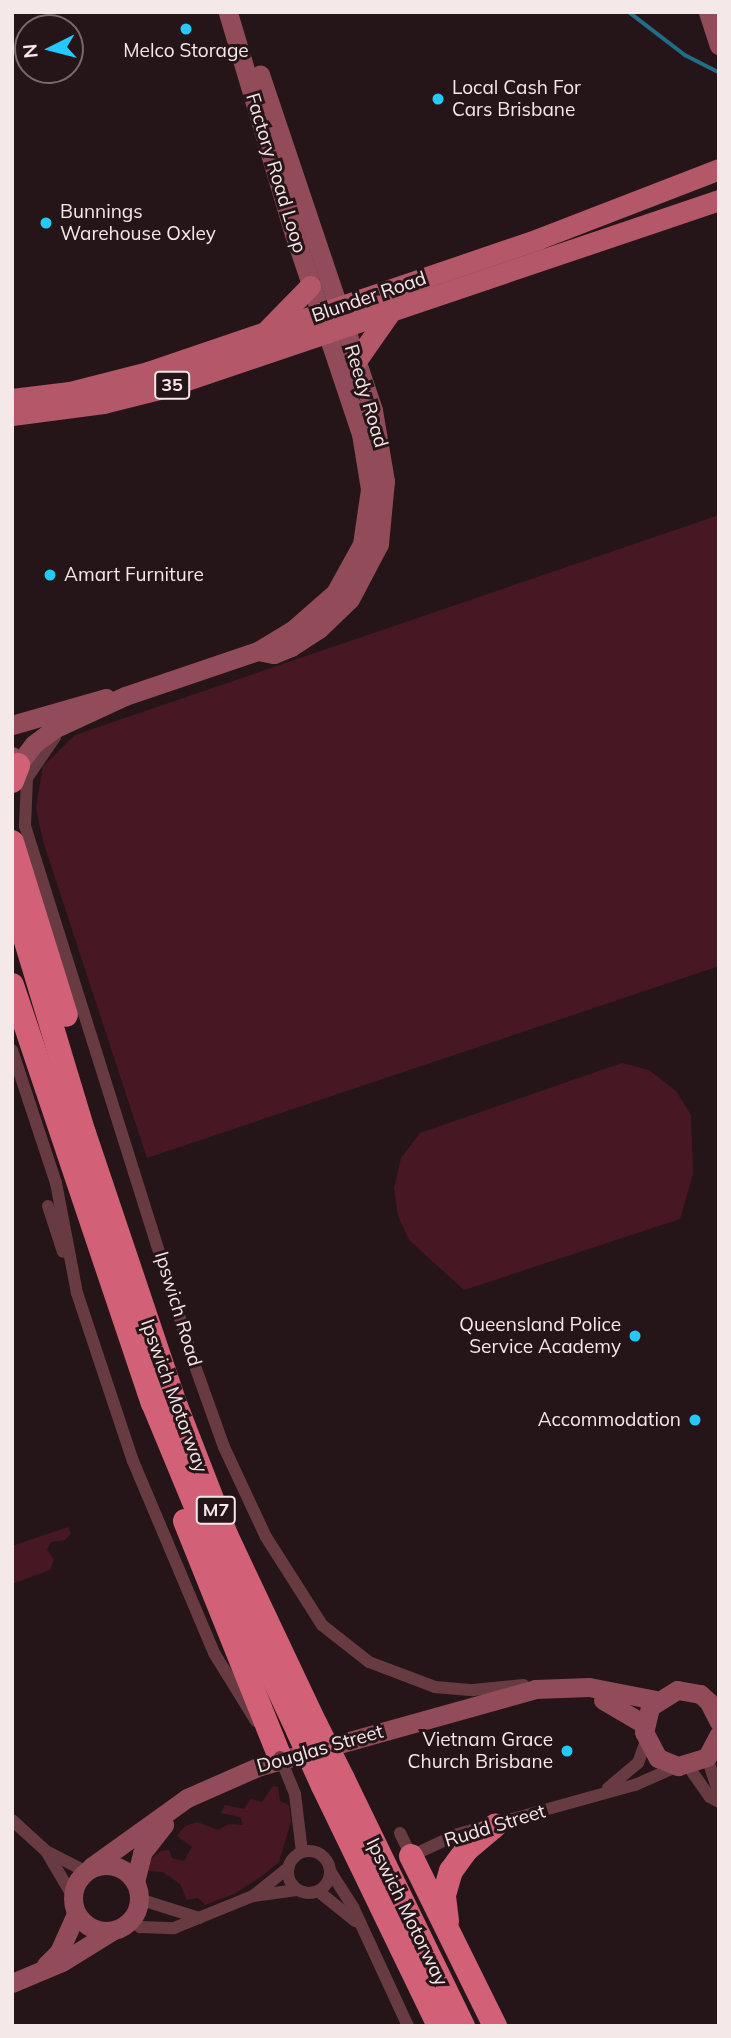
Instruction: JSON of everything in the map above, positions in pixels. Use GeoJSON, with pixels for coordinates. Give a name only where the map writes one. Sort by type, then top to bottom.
{"type":"FeatureCollection","features":[{"type":"Feature","properties":{"kind":"highway"},"geometry":{"type":"LineString","coordinates":[[12,842],[135,1253],[135,1286]]}},
{"type":"Feature","properties":{"kind":"highway","name":"Ipswich Motorway"},"geometry":{"type":"LineString","coordinates":[[12,895],[135,1286],[226,1535],[439,2026]]}},
{"type":"Feature","properties":{"kind":"highway","name":"Ipswich Motorway"},"geometry":{"type":"LineString","coordinates":[[12,985],[171,1449],[314,1734],[333,1782],[463,2026]]}},
{"type":"Feature","properties":{"kind":"highway"},"geometry":{"type":"LineString","coordinates":[[171,1449],[173,1488],[273,1745]]}},
{"type":"Feature","properties":{"kind":"highway"},"geometry":{"type":"LineString","coordinates":[[450,1932],[444,1899],[451,1871],[466,1850],[495,1826]]}},
{"type":"Feature","properties":{"kind":"highway"},"geometry":{"type":"LineString","coordinates":[[411,1856],[495,2026]]}},
{"type":"Feature","properties":{"kind":"main road","name":"Factory Road Loop"},"geometry":{"type":"LineString","coordinates":[[228,12],[310,286],[333,320]]}},
{"type":"Feature","properties":{"kind":"main road","name":"Factory Road Loop"},"geometry":{"type":"LineString","coordinates":[[240,12],[333,320]]}},
{"type":"Feature","properties":{"kind":"main road"},"geometry":{"type":"LineString","coordinates":[[708,12],[719,45]]}},
{"type":"Feature","properties":{"kind":"main road","name":"Blunder Road"},"geometry":{"type":"LineString","coordinates":[[12,415],[134,396],[719,169]]}},
{"type":"Feature","properties":{"kind":"main road","name":"Blunder Road"},"geometry":{"type":"LineString","coordinates":[[12,399],[106,384],[265,333],[393,309],[719,200]]}},
{"type":"Feature","properties":{"kind":"main road"},"geometry":{"type":"LineString","coordinates":[[265,333],[310,286]]}},
{"type":"Feature","properties":{"kind":"main road"},"geometry":{"type":"LineString","coordinates":[[356,361],[393,309]]}},
{"type":"Feature","properties":{"kind":"main road","name":"Reedy Road"},"geometry":{"type":"LineString","coordinates":[[258,650],[274,654],[291,647],[337,614],[358,587],[379,544],[385,503],[384,456],[356,361],[333,320]]}},
{"type":"Feature","properties":{"kind":"main road","name":"Reedy Road"},"geometry":{"type":"LineString","coordinates":[[17,770],[44,735],[125,696],[258,650],[294,629],[335,593],[354,563],[367,524],[366,457],[333,320]]}},
{"type":"Feature","properties":{"kind":"main road"},"geometry":{"type":"LineString","coordinates":[[12,725],[82,703],[125,696]]}},
{"type":"Feature","properties":{"kind":"main road","name":"Douglas Street"},"geometry":{"type":"LineString","coordinates":[[88,1869],[187,1798],[314,1734],[534,1689],[589,1687],[655,1700]]}},
{"type":"Feature","properties":{"kind":"main road"},"geometry":{"type":"LineString","coordinates":[[645,1732],[655,1700],[677,1690],[688,1690],[700,1695],[718,1715]]}},
{"type":"Feature","properties":{"kind":"main road","name":"Douglas Street"},"geometry":{"type":"LineString","coordinates":[[137,1890],[142,1853],[167,1822],[226,1786],[549,1694],[600,1699],[628,1711],[645,1732],[658,1758],[683,1766]]}},
{"type":"Feature","properties":{"kind":"main road"},"geometry":{"type":"LineString","coordinates":[[683,1766],[715,1746]]}},
{"type":"Feature","properties":{"kind":"main road"},"geometry":{"type":"LineString","coordinates":[[12,1983],[37,1972],[130,1921],[137,1890],[116,1866],[88,1869],[59,1952],[37,1972]]}},
{"type":"Feature","properties":{"kind":"main road"},"geometry":{"type":"LineString","coordinates":[[74,1904],[91,1928],[112,1931]]}},
{"type":"Feature","properties":{"kind":"street","name":"Ipswich Road"},"geometry":{"type":"LineString","coordinates":[[17,770],[33,853],[195,1366],[225,1447],[266,1537],[322,1625],[369,1662],[435,1687],[472,1690],[523,1685],[534,1689]]}},
{"type":"Feature","properties":{"kind":"street"},"geometry":{"type":"LineString","coordinates":[[12,1050],[56,1182],[80,1304]]}},
{"type":"Feature","properties":{"kind":"street"},"geometry":{"type":"LineString","coordinates":[[48,1206],[141,1483],[206,1636],[273,1745],[295,1794],[302,1852],[288,1868],[253,1896],[202,1919],[160,1928],[140,1927],[130,1921]]}},
{"type":"Feature","properties":{"kind":"street","name":"Rudd Street"},"geometry":{"type":"LineString","coordinates":[[605,1790],[638,1763],[645,1732]]}},
{"type":"Feature","properties":{"kind":"street"},"geometry":{"type":"LineString","coordinates":[[683,1766],[710,1797],[718,1797],[715,1746]]}},
{"type":"Feature","properties":{"kind":"street","name":"Rudd Street"},"geometry":{"type":"LineString","coordinates":[[411,1856],[458,1834],[495,1826],[605,1790],[635,1785],[683,1766]]}},
{"type":"Feature","properties":{"kind":"street"},"geometry":{"type":"LineString","coordinates":[[12,1820],[46,1851],[88,1869]]}},
{"type":"Feature","properties":{"kind":"street"},"geometry":{"type":"LineString","coordinates":[[400,1833],[411,1856]]}},
{"type":"Feature","properties":{"kind":"street"},"geometry":{"type":"LineString","coordinates":[[46,1851],[74,1904]]}},
{"type":"Feature","properties":{"kind":"street"},"geometry":{"type":"LineString","coordinates":[[302,1852],[321,1855],[342,1886],[357,1924],[408,2026]]}},
{"type":"Feature","properties":{"kind":"street"},"geometry":{"type":"LineString","coordinates":[[288,1868],[289,1880],[297,1890]]}},
{"type":"Feature","properties":{"kind":"street"},"geometry":{"type":"LineString","coordinates":[[318,1891],[330,1871]]}},
{"type":"Feature","properties":{"kind":"street"},"geometry":{"type":"LineString","coordinates":[[137,1890],[202,1919]]}},
{"type":"Feature","properties":{"kind":"street"},"geometry":{"type":"LineString","coordinates":[[253,1896],[297,1890],[318,1891],[357,1924]]}},
{"type":"Feature","properties":{"kind":"shaded area"},"geometry":{"type":"Polygon","coordinates":[[[719,515],[719,966],[147,1158],[43,841],[36,808],[43,766],[75,735],[719,515]]]}},
{"type":"Feature","properties":{"kind":"shaded area"},"geometry":{"type":"Polygon","coordinates":[[[622,1063],[649,1070],[676,1091],[691,1115],[693,1174],[680,1219],[464,1290],[409,1240],[398,1216],[394,1188],[401,1158],[420,1133],[622,1063]]]}},
{"type":"Feature","properties":{"kind":"shaded area"},"geometry":{"type":"Polygon","coordinates":[[[68,1527],[71,1533],[65,1540],[51,1542],[47,1550],[54,1559],[50,1570],[12,1584],[12,1546],[68,1527]]]}},
{"type":"Feature","properties":{"kind":"shaded area"},"geometry":{"type":"Polygon","coordinates":[[[273,1786],[278,1787],[280,1801],[289,1805],[291,1821],[279,1862],[262,1876],[234,1894],[205,1905],[198,1898],[187,1900],[180,1884],[163,1872],[148,1871],[147,1862],[161,1851],[169,1850],[172,1858],[184,1861],[192,1847],[177,1836],[185,1826],[197,1822],[218,1830],[229,1824],[243,1825],[240,1817],[221,1813],[225,1805],[244,1809],[251,1799],[262,1802],[273,1786]]]}},
{"type":"Feature","properties":{"kind":"waterway"},"geometry":{"type":"LineString","coordinates":[[629,12],[685,55],[718,72]]}},
{"type":"Feature","properties":{"kind":"place","name":"Melco Storage"},"geometry":{"type":"Point","coordinates":[186,29]}},
{"type":"Feature","properties":{"kind":"place","name":"Local Cash For Cars Brisbane"},"geometry":{"type":"Point","coordinates":[438,99]}},
{"type":"Feature","properties":{"kind":"place","name":"Bunnings Warehouse Oxley"},"geometry":{"type":"Point","coordinates":[46,223]}},
{"type":"Feature","properties":{"kind":"place","name":"Amart Furniture"},"geometry":{"type":"Point","coordinates":[50,575]}},
{"type":"Feature","properties":{"kind":"place","name":"Queensland Police Service Academy"},"geometry":{"type":"Point","coordinates":[635,1336]}},
{"type":"Feature","properties":{"kind":"place","name":"Accommodation"},"geometry":{"type":"Point","coordinates":[695,1420]}},
{"type":"Feature","properties":{"kind":"place","name":"Vietnam Grace Church Brisbane"},"geometry":{"type":"Point","coordinates":[567,1751]}}]}
